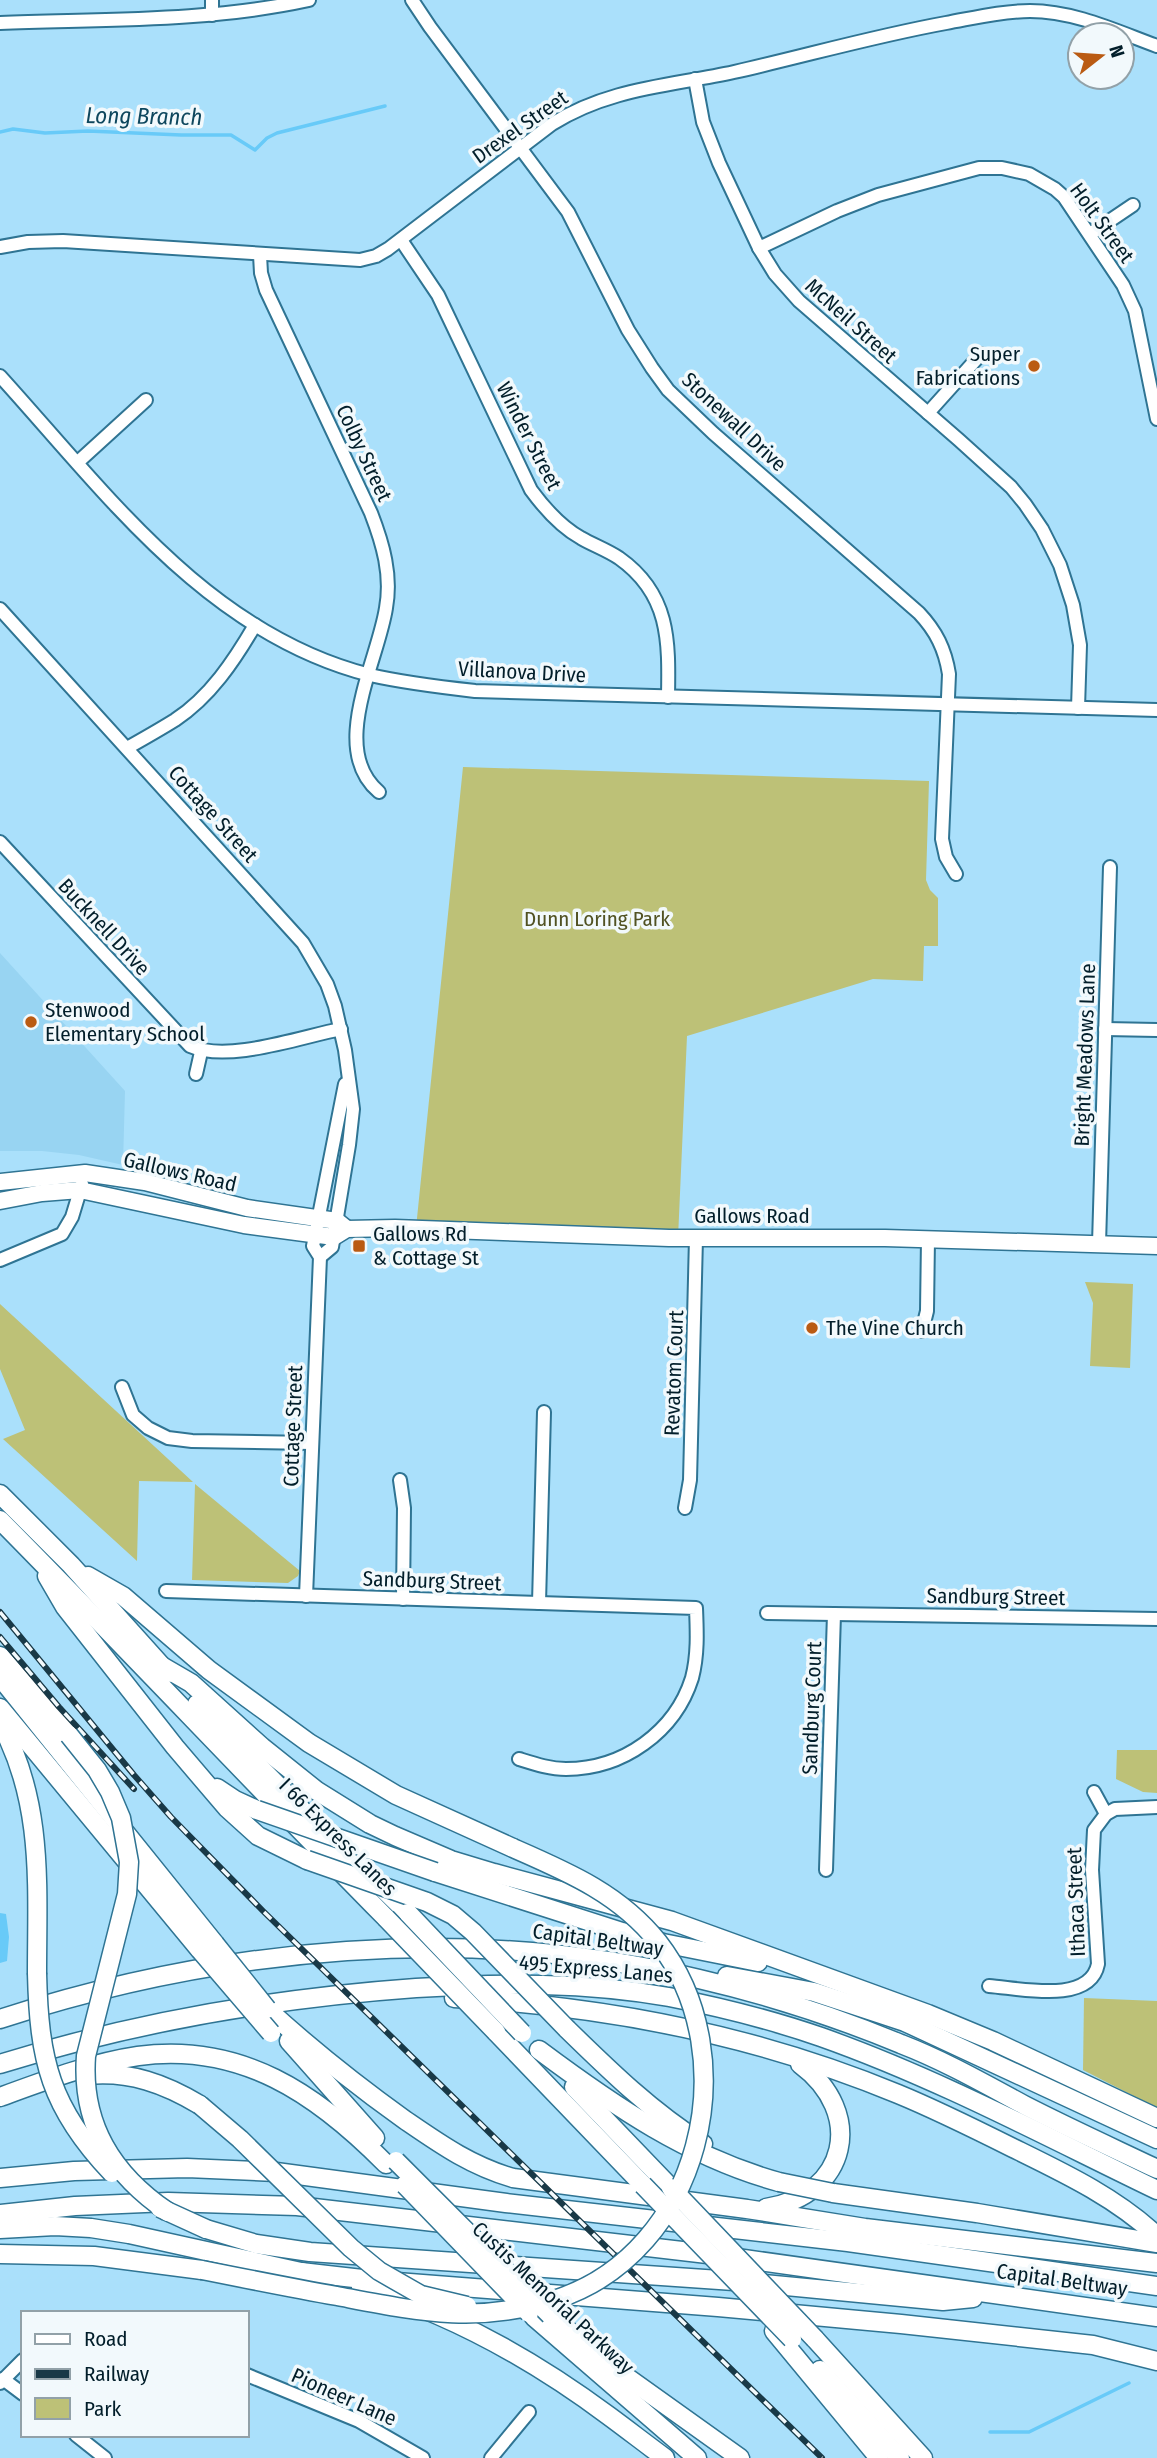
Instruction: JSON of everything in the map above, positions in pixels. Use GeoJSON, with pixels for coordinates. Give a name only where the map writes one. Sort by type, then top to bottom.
{"type":"FeatureCollection","features":[{"type":"Feature","properties":{"kind":"highway"},"geometry":{"type":"LineString","coordinates":[[0,1494],[71,1565],[160,1665],[296,1805],[408,1913],[814,2339],[923,2458]]}},
{"type":"Feature","properties":{"kind":"highway","name":"I 66 Express Lanes"},"geometry":{"type":"LineString","coordinates":[[0,1520],[643,2185]]}},
{"type":"Feature","properties":{"kind":"highway"},"geometry":{"type":"LineString","coordinates":[[35,1555],[65,1607],[175,1747],[248,1829],[274,1846],[307,1860],[427,1902],[453,1915],[632,2092],[671,2123],[731,2161],[775,2181]]}},
{"type":"Feature","properties":{"kind":"highway"},"geometry":{"type":"LineString","coordinates":[[0,2254],[114,2258],[202,2270],[439,2314],[536,2313],[557,2299],[588,2285],[629,2256],[654,2229],[678,2195],[701,2121],[704,2086],[701,2040],[693,2007],[679,1976],[659,1943],[631,1912],[596,1887],[396,1795],[309,1743],[209,1670],[122,1597],[71,1565]]}},
{"type":"Feature","properties":{"kind":"highway"},"geometry":{"type":"LineString","coordinates":[[0,1656],[69,1735],[110,1792],[121,1818],[129,1862],[129,1882],[86,2056],[84,2074],[88,2106],[97,2132],[113,2160],[145,2195],[168,2212]]}},
{"type":"Feature","properties":{"kind":"highway"},"geometry":{"type":"LineString","coordinates":[[160,1665],[191,1683],[262,1747],[317,1791],[395,1836],[451,1860],[672,1921],[928,2014],[993,2041],[1157,2118]]}},
{"type":"Feature","properties":{"kind":"highway"},"geometry":{"type":"LineString","coordinates":[[0,1677],[208,1947],[267,2009],[281,2032],[449,2150],[488,2171],[513,2178],[747,2209],[878,2230],[1157,2263]]}},
{"type":"Feature","properties":{"kind":"highway"},"geometry":{"type":"LineString","coordinates":[[0,1708],[391,2163]]}},
{"type":"Feature","properties":{"kind":"highway"},"geometry":{"type":"LineString","coordinates":[[0,1722],[25,1780],[35,1828],[41,2045],[55,2093],[82,2139],[116,2178],[168,2212],[206,2229],[256,2244],[310,2252],[734,2281],[943,2301],[1008,2296]]}},
{"type":"Feature","properties":{"kind":"highway"},"geometry":{"type":"LineString","coordinates":[[175,1747],[219,1790],[257,1810],[435,1872],[663,1943],[826,1978]]}},
{"type":"Feature","properties":{"kind":"highway","name":"Capital Beltway"},"geometry":{"type":"LineString","coordinates":[[0,2019],[117,1985],[181,1972],[289,1956],[383,1950],[465,1950],[543,1954],[615,1962],[748,1991],[902,2044],[945,2062],[1025,2105],[1157,2169]]}},
{"type":"Feature","properties":{"kind":"highway"},"geometry":{"type":"LineString","coordinates":[[615,1962],[748,1979],[844,2000],[905,2022],[1157,2139]]}},
{"type":"Feature","properties":{"kind":"highway","name":"495 Express Lanes"},"geometry":{"type":"LineString","coordinates":[[0,2064],[68,2043],[153,2024],[245,2007],[329,1996],[487,1984],[556,1986],[668,1997],[820,2037],[894,2065],[1157,2190]]}},
{"type":"Feature","properties":{"kind":"highway"},"geometry":{"type":"LineString","coordinates":[[329,1996],[457,1998],[602,2013],[695,2031],[778,2053],[854,2077],[944,2113],[1084,2183],[1151,2230]]}},
{"type":"Feature","properties":{"kind":"highway"},"geometry":{"type":"LineString","coordinates":[[539,2050],[603,2098],[663,2135],[715,2161],[775,2181],[833,2193],[977,2213],[1157,2243]]}},
{"type":"Feature","properties":{"kind":"highway"},"geometry":{"type":"LineString","coordinates":[[0,2096],[136,2056],[172,2053],[207,2056],[278,2079],[336,2117],[391,2163]]}},
{"type":"Feature","properties":{"kind":"highway"},"geometry":{"type":"LineString","coordinates":[[747,2209],[783,2206],[808,2194],[829,2174],[839,2144],[838,2115],[824,2086],[800,2064],[778,2053]]}},
{"type":"Feature","properties":{"kind":"highway"},"geometry":{"type":"LineString","coordinates":[[37,2084],[95,2074],[129,2076],[156,2082],[200,2105],[240,2139],[351,2248],[379,2271],[405,2287],[444,2302],[536,2313],[740,2458]]}},
{"type":"Feature","properties":{"kind":"highway","name":"Custis Memorial Parkway"},"geometry":{"type":"LineString","coordinates":[[391,2163],[460,2243],[697,2458]]}},
{"type":"Feature","properties":{"kind":"highway"},"geometry":{"type":"LineString","coordinates":[[0,2178],[74,2171],[187,2168],[276,2172],[506,2203],[848,2242],[1157,2286]]}},
{"type":"Feature","properties":{"kind":"highway"},"geometry":{"type":"LineString","coordinates":[[643,2185],[774,2331],[879,2458]]}},
{"type":"Feature","properties":{"kind":"highway"},"geometry":{"type":"LineString","coordinates":[[643,2185],[792,2339],[900,2458]]}},
{"type":"Feature","properties":{"kind":"highway","name":"Capital Beltway"},"geometry":{"type":"LineString","coordinates":[[0,2214],[75,2206],[167,2202],[297,2206],[705,2253],[1157,2317]]}},
{"type":"Feature","properties":{"kind":"highway"},"geometry":{"type":"LineString","coordinates":[[0,2229],[55,2226],[129,2234],[386,2294],[478,2335],[551,2376],[665,2458]]}},
{"type":"Feature","properties":{"kind":"highway"},"geometry":{"type":"LineString","coordinates":[[301,2272],[901,2324],[1093,2345],[1157,2361]]}},
{"type":"Feature","properties":{"kind":"highway"},"geometry":{"type":"LineString","coordinates":[[607,2363],[633,2391],[709,2458]]}},
{"type":"Feature","properties":{"kind":"main road","name":"Gallows Road"},"geometry":{"type":"LineString","coordinates":[[0,1182],[85,1173],[145,1182],[247,1208],[318,1219],[339,1229]]}},
{"type":"Feature","properties":{"kind":"main road","name":"Gallows Road"},"geometry":{"type":"LineString","coordinates":[[0,1201],[42,1193],[80,1190],[214,1219],[314,1235],[339,1229],[416,1228],[696,1238],[928,1239],[1157,1246]]}},
{"type":"Feature","properties":{"kind":"street"},"geometry":{"type":"LineString","coordinates":[[212,0],[212,15]]}},
{"type":"Feature","properties":{"kind":"street"},"geometry":{"type":"LineString","coordinates":[[0,23],[212,15],[266,9],[309,0]]}},
{"type":"Feature","properties":{"kind":"street","name":"Stonewall Drive"},"geometry":{"type":"LineString","coordinates":[[412,0],[568,212],[628,330],[668,390],[930,625],[940,639],[947,658],[949,704],[942,839],[946,857],[956,874]]}},
{"type":"Feature","properties":{"kind":"street","name":"Drexel Street"},"geometry":{"type":"LineString","coordinates":[[0,247],[27,242],[63,241],[360,260],[376,256],[401,240],[558,120],[597,100],[883,34],[1010,12],[1032,11],[1084,19],[1157,46]]}},
{"type":"Feature","properties":{"kind":"street","name":"McNeil Street"},"geometry":{"type":"LineString","coordinates":[[695,79],[703,122],[711,144],[759,248],[775,274],[793,295],[1011,487],[1042,529],[1060,565],[1073,606],[1080,645],[1078,708]]}},
{"type":"Feature","properties":{"kind":"street","name":"Holt Street"},"geometry":{"type":"LineString","coordinates":[[759,248],[878,195],[979,168],[1013,169],[1045,183],[1064,197],[1123,285],[1135,311],[1157,419]]}},
{"type":"Feature","properties":{"kind":"street"},"geometry":{"type":"LineString","coordinates":[[1090,234],[1133,205]]}},
{"type":"Feature","properties":{"kind":"street","name":"Winder Street"},"geometry":{"type":"LineString","coordinates":[[401,240],[438,295],[537,498],[562,525],[578,537],[617,557],[635,571],[655,598],[664,619],[669,644],[668,697]]}},
{"type":"Feature","properties":{"kind":"street","name":"Colby Street"},"geometry":{"type":"LineString","coordinates":[[260,255],[266,290],[371,513],[382,544],[388,572],[387,608],[358,720],[357,755],[364,776],[379,792]]}},
{"type":"Feature","properties":{"kind":"street"},"geometry":{"type":"LineString","coordinates":[[928,414],[981,354]]}},
{"type":"Feature","properties":{"kind":"street","name":"Villanova Drive"},"geometry":{"type":"LineString","coordinates":[[0,376],[178,568],[231,610],[255,625],[308,652],[369,674],[427,686],[475,691],[1157,710]]}},
{"type":"Feature","properties":{"kind":"street"},"geometry":{"type":"LineString","coordinates":[[78,462],[146,400]]}},
{"type":"Feature","properties":{"kind":"street","name":"Cottage Street"},"geometry":{"type":"LineString","coordinates":[[0,609],[303,943],[327,984],[341,1029],[353,1109],[339,1229],[332,1247],[320,1257]]}},
{"type":"Feature","properties":{"kind":"street"},"geometry":{"type":"LineString","coordinates":[[127,748],[194,706],[222,677],[255,625]]}},
{"type":"Feature","properties":{"kind":"street","name":"Bucknell Drive"},"geometry":{"type":"LineString","coordinates":[[0,842],[181,1040],[201,1052]]}},
{"type":"Feature","properties":{"kind":"street","name":"Bright Meadows Lane"},"geometry":{"type":"LineString","coordinates":[[1099,1244],[1110,867]]}},
{"type":"Feature","properties":{"kind":"street"},"geometry":{"type":"LineString","coordinates":[[196,1074],[201,1052],[237,1052],[341,1029]]}},
{"type":"Feature","properties":{"kind":"street"},"geometry":{"type":"LineString","coordinates":[[1105,1029],[1157,1030]]}},
{"type":"Feature","properties":{"kind":"street","name":"Cottage Street"},"geometry":{"type":"LineString","coordinates":[[306,1596],[320,1257],[313,1247],[347,1073]]}},
{"type":"Feature","properties":{"kind":"street"},"geometry":{"type":"LineString","coordinates":[[0,1260],[62,1234],[72,1217],[85,1173]]}},
{"type":"Feature","properties":{"kind":"street","name":"Revatom Court"},"geometry":{"type":"LineString","coordinates":[[685,1508],[690,1480],[696,1238]]}},
{"type":"Feature","properties":{"kind":"street"},"geometry":{"type":"LineString","coordinates":[[922,1331],[927,1311],[928,1239]]}},
{"type":"Feature","properties":{"kind":"street"},"geometry":{"type":"LineString","coordinates":[[122,1387],[133,1415],[148,1428],[168,1438],[192,1441],[312,1443]]}},
{"type":"Feature","properties":{"kind":"street"},"geometry":{"type":"LineString","coordinates":[[539,1603],[544,1412]]}},
{"type":"Feature","properties":{"kind":"street"},"geometry":{"type":"LineString","coordinates":[[400,1480],[404,1507],[403,1599]]}},
{"type":"Feature","properties":{"kind":"street","name":"Sandburg Street"},"geometry":{"type":"LineString","coordinates":[[166,1591],[696,1608],[697,1640],[692,1678],[677,1710],[651,1739],[618,1759],[582,1768],[547,1767],[519,1759]]}},
{"type":"Feature","properties":{"kind":"street","name":"Sandburg Court"},"geometry":{"type":"LineString","coordinates":[[767,1613],[834,1614],[826,1870]]}},
{"type":"Feature","properties":{"kind":"street","name":"Sandburg Street"},"geometry":{"type":"LineString","coordinates":[[834,1614],[1157,1619]]}},
{"type":"Feature","properties":{"kind":"street"},"geometry":{"type":"LineString","coordinates":[[1094,1792],[1106,1814],[1124,1808],[1157,1807]]}},
{"type":"Feature","properties":{"kind":"street","name":"Ithaca Street"},"geometry":{"type":"LineString","coordinates":[[989,1986],[1068,1990],[1086,1985],[1093,1978],[1098,1964],[1092,1838],[1098,1821],[1106,1814]]}},
{"type":"Feature","properties":{"kind":"street"},"geometry":{"type":"LineString","coordinates":[[21,2362],[2,2381],[21,2393]]}},
{"type":"Feature","properties":{"kind":"street","name":"Pioneer Lane"},"geometry":{"type":"LineString","coordinates":[[248,2375],[359,2421],[424,2458]]}},
{"type":"Feature","properties":{"kind":"street"},"geometry":{"type":"LineString","coordinates":[[491,2458],[529,2412]]}},
{"type":"Feature","properties":{"kind":"street"},"geometry":{"type":"LineString","coordinates":[[79,2437],[105,2458]]}},
{"type":"Feature","properties":{"kind":"shaded area","name":"Stenwood Elementary School"},"geometry":{"type":"Polygon","coordinates":[[[0,953],[125,1091],[123,1165],[79,1155],[42,1151],[0,1151],[0,953]]]}},
{"type":"Feature","properties":{"kind":"shaded area"},"geometry":{"type":"Polygon","coordinates":[[[0,1913],[6,1914],[9,1937],[7,1961],[0,1963],[0,1913]]]}},
{"type":"Feature","properties":{"kind":"green space","name":"Dunn Loring Park"},"geometry":{"type":"Polygon","coordinates":[[[463,767],[929,781],[926,880],[930,890],[938,898],[938,946],[924,946],[923,981],[873,979],[687,1036],[678,1238],[416,1228],[463,767]]]}},
{"type":"Feature","properties":{"kind":"green space"},"geometry":{"type":"Polygon","coordinates":[[[1085,1282],[1133,1284],[1130,1368],[1090,1366],[1093,1303],[1085,1282]]]}},
{"type":"Feature","properties":{"kind":"green space"},"geometry":{"type":"Polygon","coordinates":[[[0,1304],[193,1482],[139,1481],[137,1561],[3,1439],[25,1430],[0,1369],[0,1304]]]}},
{"type":"Feature","properties":{"kind":"green space"},"geometry":{"type":"Polygon","coordinates":[[[195,1484],[300,1571],[298,1576],[288,1583],[192,1580],[195,1484]]]}},
{"type":"Feature","properties":{"kind":"green space"},"geometry":{"type":"Polygon","coordinates":[[[1117,1750],[1157,1750],[1157,1793],[1143,1792],[1116,1779],[1117,1750]]]}},
{"type":"Feature","properties":{"kind":"green space"},"geometry":{"type":"Polygon","coordinates":[[[1084,1998],[1157,2001],[1157,2108],[1083,2070],[1084,1998]]]}},
{"type":"Feature","properties":{"kind":"waterway","name":"Long Branch"},"geometry":{"type":"LineString","coordinates":[[0,132],[13,129],[45,133],[88,131],[231,135],[255,150],[267,138],[277,133],[385,106]]}},
{"type":"Feature","properties":{"kind":"waterway"},"geometry":{"type":"LineString","coordinates":[[990,2432],[1029,2432],[1129,2383]]}},
{"type":"Feature","properties":{"kind":"railway"},"geometry":{"type":"LineString","coordinates":[[0,1612],[171,1817],[263,1911],[822,2458]]}},
{"type":"Feature","properties":{"kind":"railway"},"geometry":{"type":"LineString","coordinates":[[0,1637],[134,1789]]}},
{"type":"Feature","properties":{"kind":"place","name":"Super Fabrications"},"geometry":{"type":"Point","coordinates":[1034,366]}},
{"type":"Feature","properties":{"kind":"place","name":"Stenwood Elementary School"},"geometry":{"type":"Point","coordinates":[31,1022]}},
{"type":"Feature","properties":{"kind":"place","name":"Gallows Rd & Cottage St"},"geometry":{"type":"Point","coordinates":[359,1246]}},
{"type":"Feature","properties":{"kind":"place","name":"The Vine Church"},"geometry":{"type":"Point","coordinates":[812,1328]}}]}
